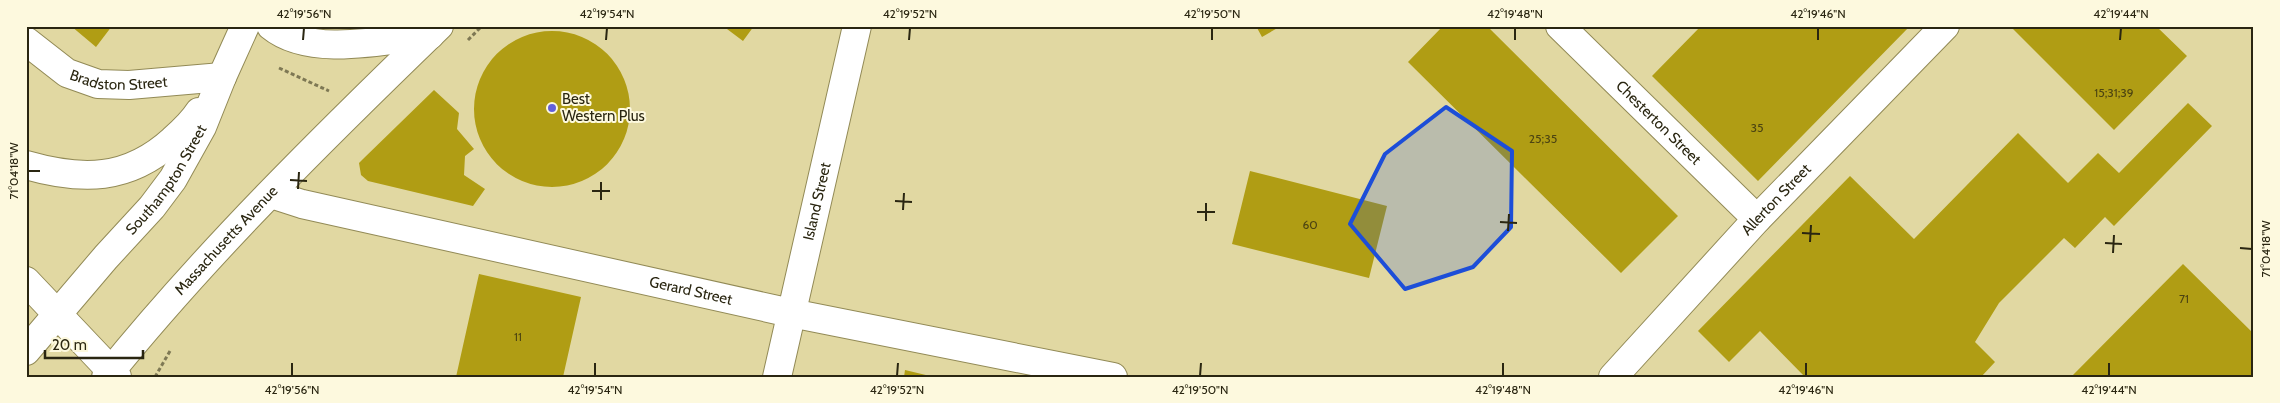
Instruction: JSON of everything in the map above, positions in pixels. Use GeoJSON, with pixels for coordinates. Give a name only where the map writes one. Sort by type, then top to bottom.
{"type":"FeatureCollection","features":[{"type":"Feature","properties":{"kind":"street","name":"Southampton Street"},"geometry":{"type":"LineString","coordinates":[[57,314],[152,207],[173,179],[202,127],[245,26]]}},
{"type":"Feature","properties":{"kind":"street"},"geometry":{"type":"LineString","coordinates":[[272,26],[286,35],[327,45],[435,31]]}},
{"type":"Feature","properties":{"kind":"street","name":"Island Street"},"geometry":{"type":"LineString","coordinates":[[777,377],[857,26]]}},
{"type":"Feature","properties":{"kind":"street","name":"Chesterton Street"},"geometry":{"type":"LineString","coordinates":[[1560,26],[1757,218]]}},
{"type":"Feature","properties":{"kind":"street","name":"Allerton Street"},"geometry":{"type":"LineString","coordinates":[[1613,377],[1757,218],[1945,26]]}},
{"type":"Feature","properties":{"kind":"street","name":"Massachusetts Avenue"},"geometry":{"type":"LineString","coordinates":[[111,375],[156,316],[272,194],[435,31]]}},
{"type":"Feature","properties":{"kind":"street","name":"Bradston Street"},"geometry":{"type":"LineString","coordinates":[[26,41],[68,73],[98,84],[129,85],[222,77]]}},
{"type":"Feature","properties":{"kind":"street"},"geometry":{"type":"LineString","coordinates":[[26,165],[71,176],[94,176],[121,172],[143,163],[194,121],[222,77]]}},
{"type":"Feature","properties":{"kind":"street","name":"Gerard Street"},"geometry":{"type":"LineString","coordinates":[[272,194],[302,204],[791,313],[1113,377]]}},
{"type":"Feature","properties":{"kind":"street"},"geometry":{"type":"LineString","coordinates":[[26,281],[111,375]]}},
{"type":"Feature","properties":{"kind":"street"},"geometry":{"type":"LineString","coordinates":[[26,351],[57,314]]}},
{"type":"Feature","properties":{"kind":"path"},"geometry":{"type":"LineString","coordinates":[[278,68],[336,94]]}},
{"type":"Feature","properties":{"kind":"path"},"geometry":{"type":"LineString","coordinates":[[155,377],[175,342]]}},
{"type":"Feature","properties":{"kind":"highlighted area"},"geometry":{"type":"Polygon","coordinates":[[[1446,107],[1512,151],[1511,227],[1473,267],[1405,289],[1350,224],[1385,154],[1446,107]]]}},
{"type":"Feature","properties":{"kind":"building"},"geometry":{"type":"Polygon","coordinates":[[[71,26],[112,26],[96,47],[71,26]]]}},
{"type":"Feature","properties":{"kind":"building"},"geometry":{"type":"Polygon","coordinates":[[[723,26],[754,26],[743,41],[723,26]]]}},
{"type":"Feature","properties":{"kind":"building"},"geometry":{"type":"Polygon","coordinates":[[[1256,26],[1281,26],[1262,37],[1256,26]]]}},
{"type":"Feature","properties":{"kind":"building"},"geometry":{"type":"Polygon","coordinates":[[[1443,26],[1487,26],[1678,216],[1621,273],[1408,62],[1443,26]]]}},
{"type":"Feature","properties":{"kind":"building"},"geometry":{"type":"Polygon","coordinates":[[[1701,26],[1910,26],[1758,181],[1652,76],[1701,26]]]}},
{"type":"Feature","properties":{"kind":"building"},"geometry":{"type":"Polygon","coordinates":[[[2010,26],[2156,26],[2187,56],[2114,130],[2010,26]]]}},
{"type":"Feature","properties":{"kind":"building","name":"Best Western Plus"},"geometry":{"type":"Polygon","coordinates":[[[544,31],[560,31],[575,34],[589,40],[607,54],[621,72],[627,86],[630,109],[627,132],[621,146],[607,164],[589,178],[575,184],[560,187],[544,187],[529,184],[515,178],[497,164],[487,152],[477,132],[474,117],[474,101],[477,86],[483,72],[497,54],[509,44],[529,34],[544,31]]]}},
{"type":"Feature","properties":{"kind":"building"},"geometry":{"type":"Polygon","coordinates":[[[434,90],[459,113],[457,129],[474,149],[465,156],[464,175],[485,189],[473,206],[368,181],[361,175],[359,163],[434,90]]]}},
{"type":"Feature","properties":{"kind":"building"},"geometry":{"type":"Polygon","coordinates":[[[2188,103],[2212,126],[2114,226],[2105,217],[2075,248],[2064,238],[1999,303],[1975,342],[1995,362],[1981,377],[1805,377],[1760,331],[1729,362],[1698,331],[1850,176],[1914,239],[2018,133],[2068,183],[2098,153],[2119,173],[2188,103]]]}},
{"type":"Feature","properties":{"kind":"building"},"geometry":{"type":"Polygon","coordinates":[[[1250,171],[1387,206],[1369,278],[1232,244],[1250,171]]]}},
{"type":"Feature","properties":{"kind":"building"},"geometry":{"type":"Polygon","coordinates":[[[2183,264],[2254,334],[2254,377],[2071,377],[2183,264]]]}},
{"type":"Feature","properties":{"kind":"building"},"geometry":{"type":"Polygon","coordinates":[[[479,274],[581,297],[563,377],[456,377],[479,274]]]}},
{"type":"Feature","properties":{"kind":"building"},"geometry":{"type":"Polygon","coordinates":[[[905,370],[930,376],[930,377],[904,377],[905,370]]]}},
{"type":"Feature","properties":{"kind":"place","name":"Best Western Plus"},"geometry":{"type":"Point","coordinates":[552,108]}}]}
